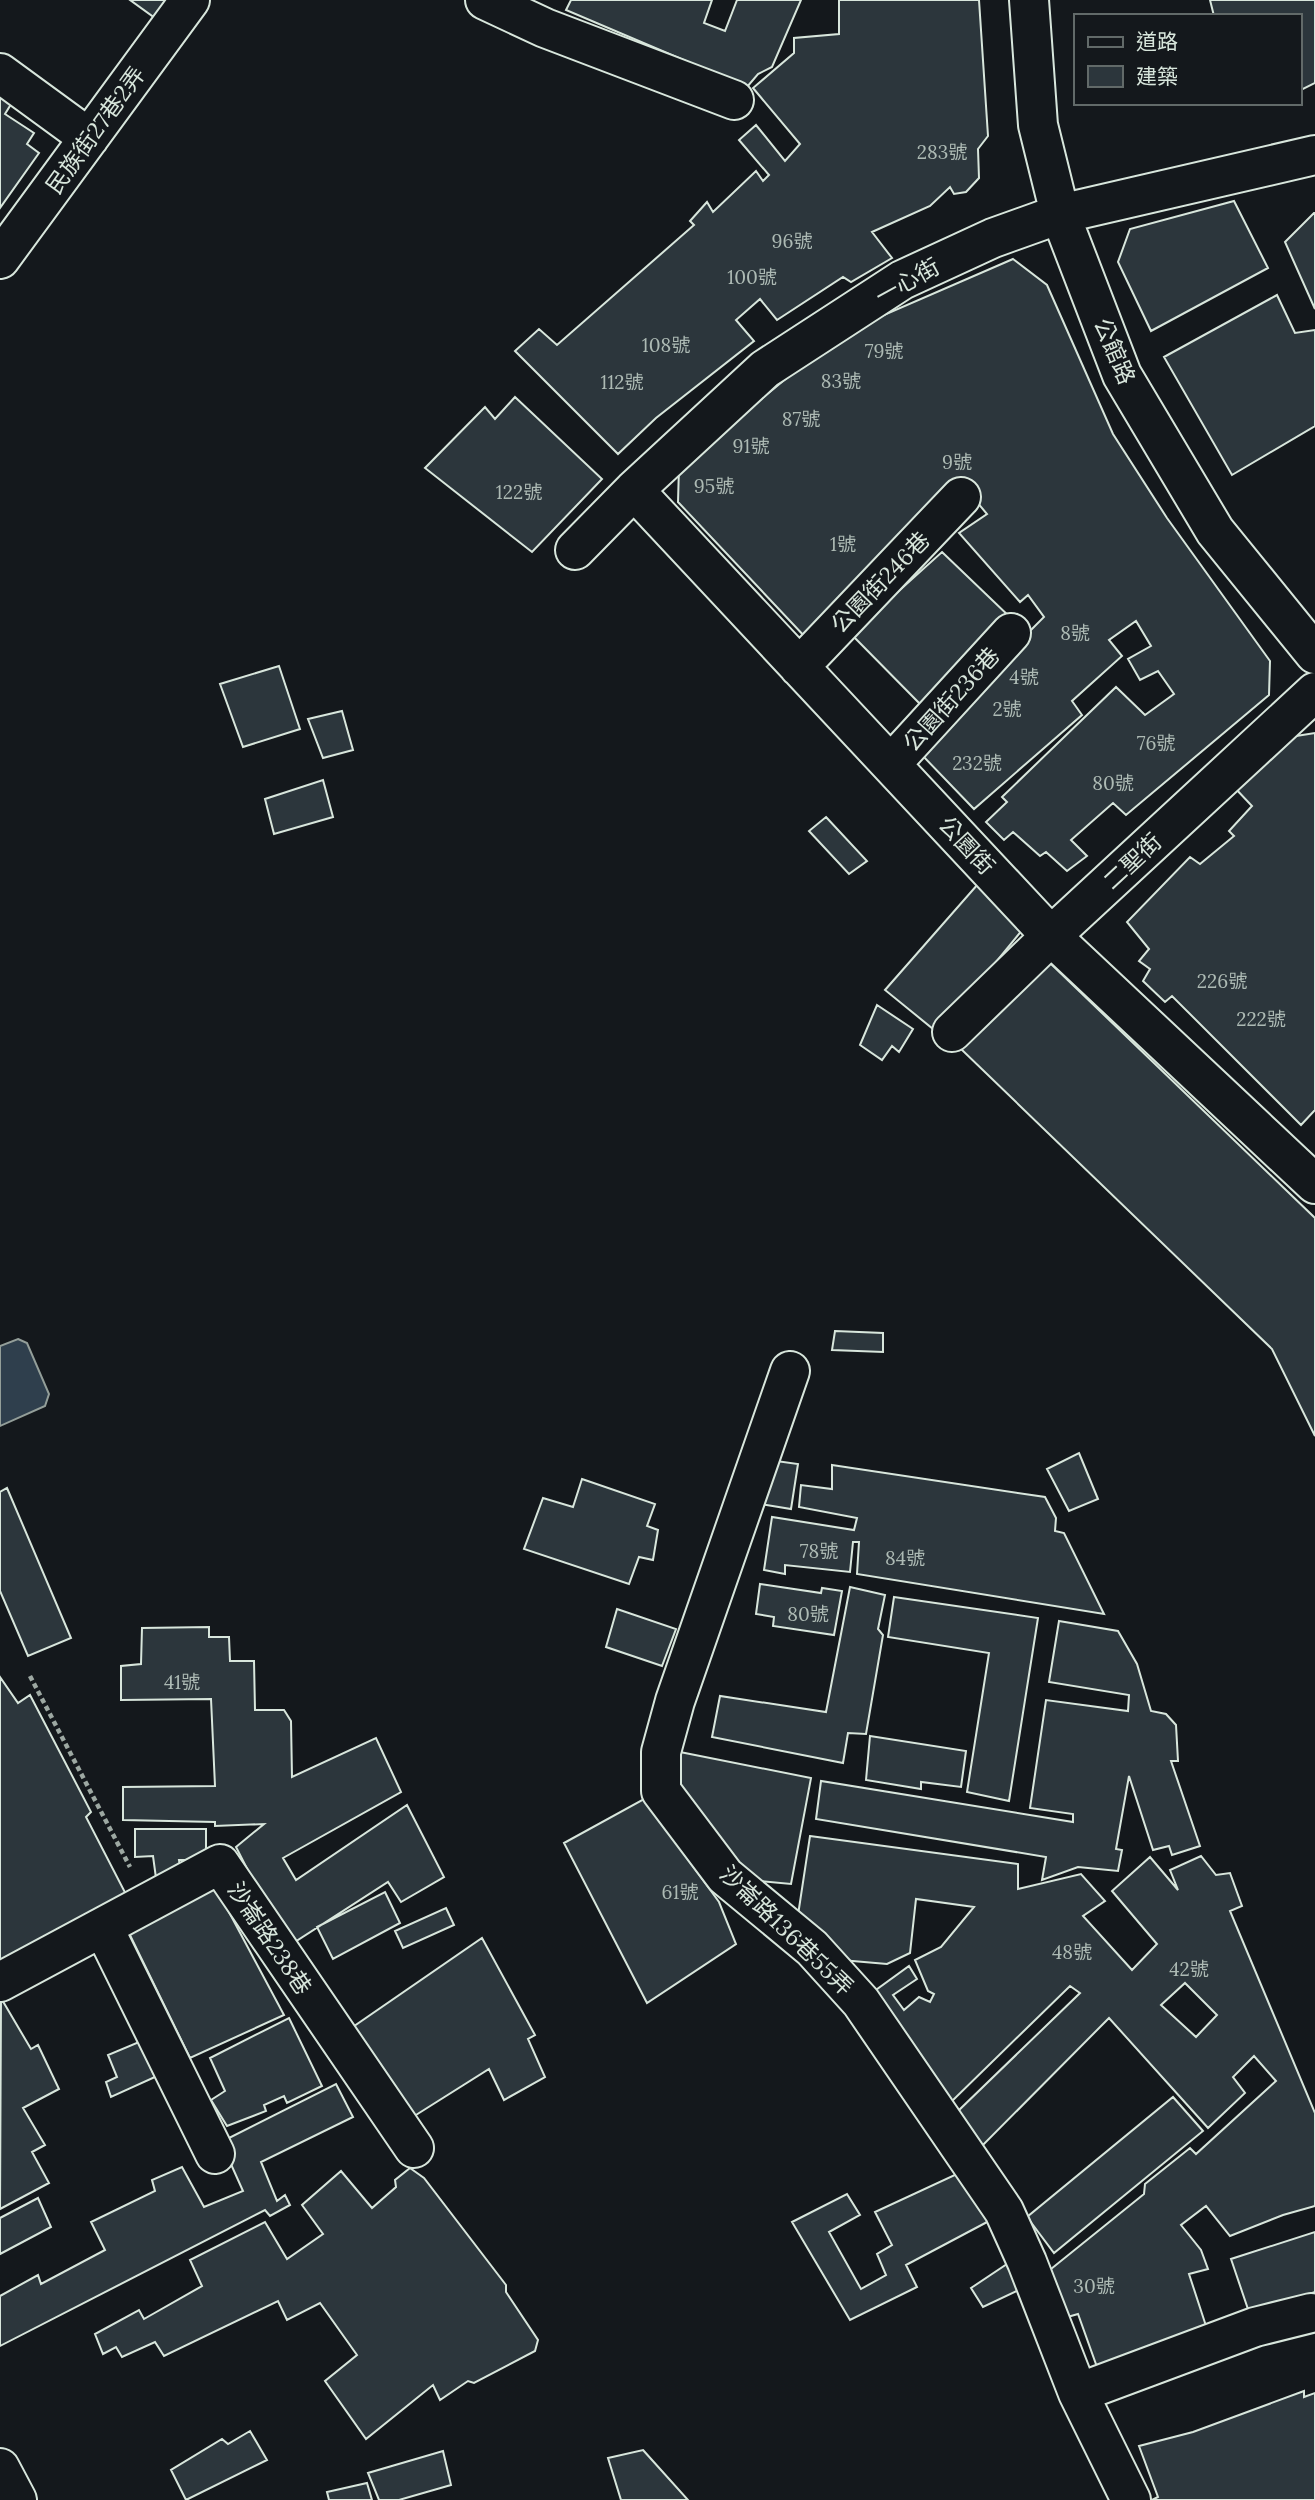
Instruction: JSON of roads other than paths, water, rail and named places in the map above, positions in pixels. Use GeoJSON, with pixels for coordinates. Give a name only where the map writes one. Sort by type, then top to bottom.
{"type":"FeatureCollection","features":[{"type":"Feature","properties":{"kind":"street","name":"民族街27巷2弄"},"geometry":{"type":"LineString","coordinates":[[0,259],[190,0]]}},
{"type":"Feature","properties":{"kind":"street"},"geometry":{"type":"LineString","coordinates":[[485,0],[551,14],[734,100]]}},
{"type":"Feature","properties":{"kind":"street","name":"公館路"},"geometry":{"type":"LineString","coordinates":[[1029,0],[1038,125],[1060,214],[1122,375],[1215,531],[1315,654]]}},
{"type":"Feature","properties":{"kind":"street"},"geometry":{"type":"LineString","coordinates":[[0,73],[89,138]]}},
{"type":"Feature","properties":{"kind":"street","name":"一心街"},"geometry":{"type":"LineString","coordinates":[[575,550],[765,369],[902,280],[993,238],[1060,214],[1315,155]]}},
{"type":"Feature","properties":{"kind":"street","name":"公園街"},"geometry":{"type":"LineString","coordinates":[[634,491],[1051,936],[1315,1184]]}},
{"type":"Feature","properties":{"kind":"street","name":"公園街246巷"},"geometry":{"type":"LineString","coordinates":[[799,667],[961,498]]}},
{"type":"Feature","properties":{"kind":"street","name":"公園街236巷"},"geometry":{"type":"LineString","coordinates":[[891,764],[1011,633]]}},
{"type":"Feature","properties":{"kind":"street","name":"二聖街"},"geometry":{"type":"LineString","coordinates":[[952,1032],[1051,936],[1315,692]]}},
{"type":"Feature","properties":{"kind":"street","name":"沙崙路136巷55弄"},"geometry":{"type":"LineString","coordinates":[[790,1371],[674,1701],[661,1752],[661,1791],[725,1876],[812,1948],[861,2002],[1004,2211],[1078,2393],[1131,2500]]}},
{"type":"Feature","properties":{"kind":"street","name":"沙崙路238巷"},"geometry":{"type":"LineString","coordinates":[[0,1982],[220,1864],[414,2148]]}},
{"type":"Feature","properties":{"kind":"street"},"geometry":{"type":"LineString","coordinates":[[103,1927],[215,2154]]}},
{"type":"Feature","properties":{"kind":"street"},"geometry":{"type":"LineString","coordinates":[[1078,2393],[1255,2327],[1311,2313]]}},
{"type":"Feature","properties":{"kind":"street"},"geometry":{"type":"LineString","coordinates":[[0,2468],[17,2500]]}},
{"type":"Feature","properties":{"kind":"water"},"geometry":{"type":"Polygon","coordinates":[[[18,1339],[27,1343],[49,1394],[45,1406],[0,1426],[0,1346],[18,1339]]]}}]}
